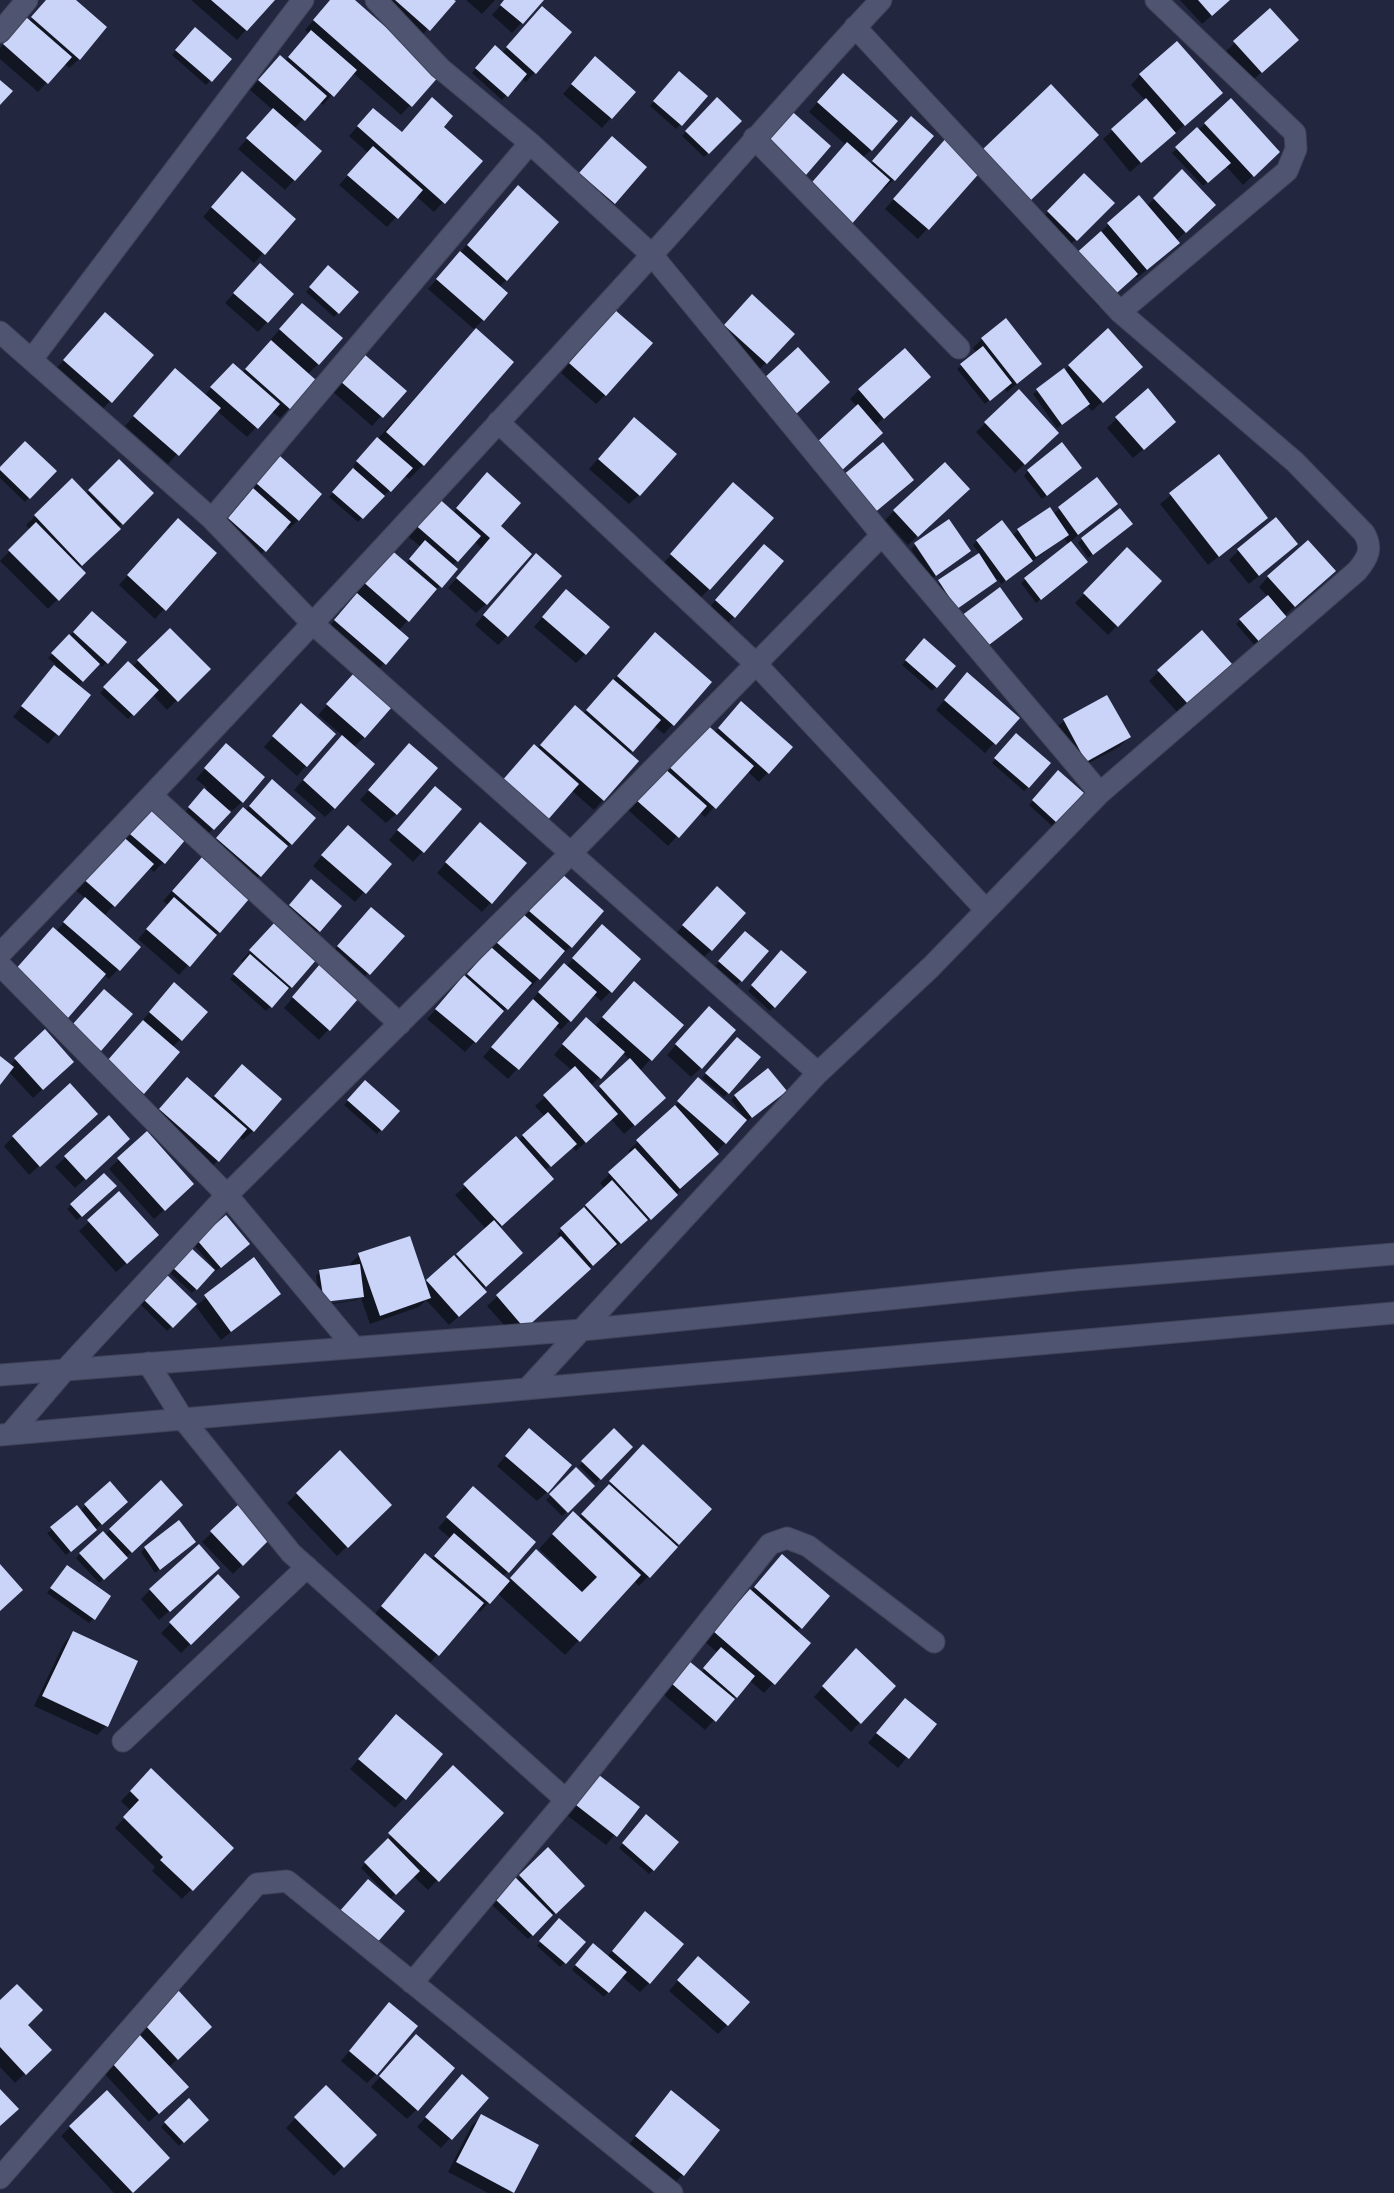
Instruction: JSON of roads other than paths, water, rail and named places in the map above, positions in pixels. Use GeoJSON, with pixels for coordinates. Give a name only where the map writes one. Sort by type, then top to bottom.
{"type":"FeatureCollection","features":[{"type":"Feature","properties":{"kind":"street"},"geometry":{"type":"LineString","coordinates":[[0,32],[27,0]]}},
{"type":"Feature","properties":{"kind":"street"},"geometry":{"type":"LineString","coordinates":[[32,359],[303,0]]}},
{"type":"Feature","properties":{"kind":"street"},"geometry":{"type":"LineString","coordinates":[[376,0],[440,68],[530,143],[652,255],[882,535],[1100,793]]}},
{"type":"Feature","properties":{"kind":"street"},"geometry":{"type":"LineString","coordinates":[[0,954],[152,796],[498,422],[881,0]]}},
{"type":"Feature","properties":{"kind":"street"},"geometry":{"type":"LineString","coordinates":[[1120,312],[1287,172],[1296,149],[1295,133],[1156,0]]}},
{"type":"Feature","properties":{"kind":"street"},"geometry":{"type":"LineString","coordinates":[[527,1389],[818,1073],[931,967],[1100,793],[1357,571],[1369,552],[1369,541],[1364,533],[1295,462],[1120,312],[855,27]]}},
{"type":"Feature","properties":{"kind":"street"},"geometry":{"type":"LineString","coordinates":[[754,138],[959,348]]}},
{"type":"Feature","properties":{"kind":"street"},"geometry":{"type":"LineString","coordinates":[[212,519],[530,143]]}},
{"type":"Feature","properties":{"kind":"street"},"geometry":{"type":"LineString","coordinates":[[0,332],[212,519],[312,623],[818,1073]]}},
{"type":"Feature","properties":{"kind":"street"},"geometry":{"type":"LineString","coordinates":[[498,422],[756,664],[986,910]]}},
{"type":"Feature","properties":{"kind":"street"},"geometry":{"type":"LineString","coordinates":[[5,1435],[227,1195],[572,852],[882,535]]}},
{"type":"Feature","properties":{"kind":"street"},"geometry":{"type":"LineString","coordinates":[[152,796],[400,1024]]}},
{"type":"Feature","properties":{"kind":"street"},"geometry":{"type":"LineString","coordinates":[[0,965],[227,1195],[355,1347]]}},
{"type":"Feature","properties":{"kind":"street"},"geometry":{"type":"LineString","coordinates":[[0,1375],[582,1330],[1076,1280],[1394,1254]]}},
{"type":"Feature","properties":{"kind":"street"},"geometry":{"type":"LineString","coordinates":[[5,1435],[1394,1313]]}},
{"type":"Feature","properties":{"kind":"street"},"geometry":{"type":"LineString","coordinates":[[148,1363],[183,1419],[292,1553],[566,1800]]}},
{"type":"Feature","properties":{"kind":"street"},"geometry":{"type":"LineString","coordinates":[[412,1983],[566,1800],[770,1544],[787,1538],[808,1546],[934,1642]]}},
{"type":"Feature","properties":{"kind":"street"},"geometry":{"type":"LineString","coordinates":[[123,1741],[307,1567]]}},
{"type":"Feature","properties":{"kind":"street"},"geometry":{"type":"LineString","coordinates":[[0,2178],[257,1884],[287,1881],[672,2193]]}}]}
